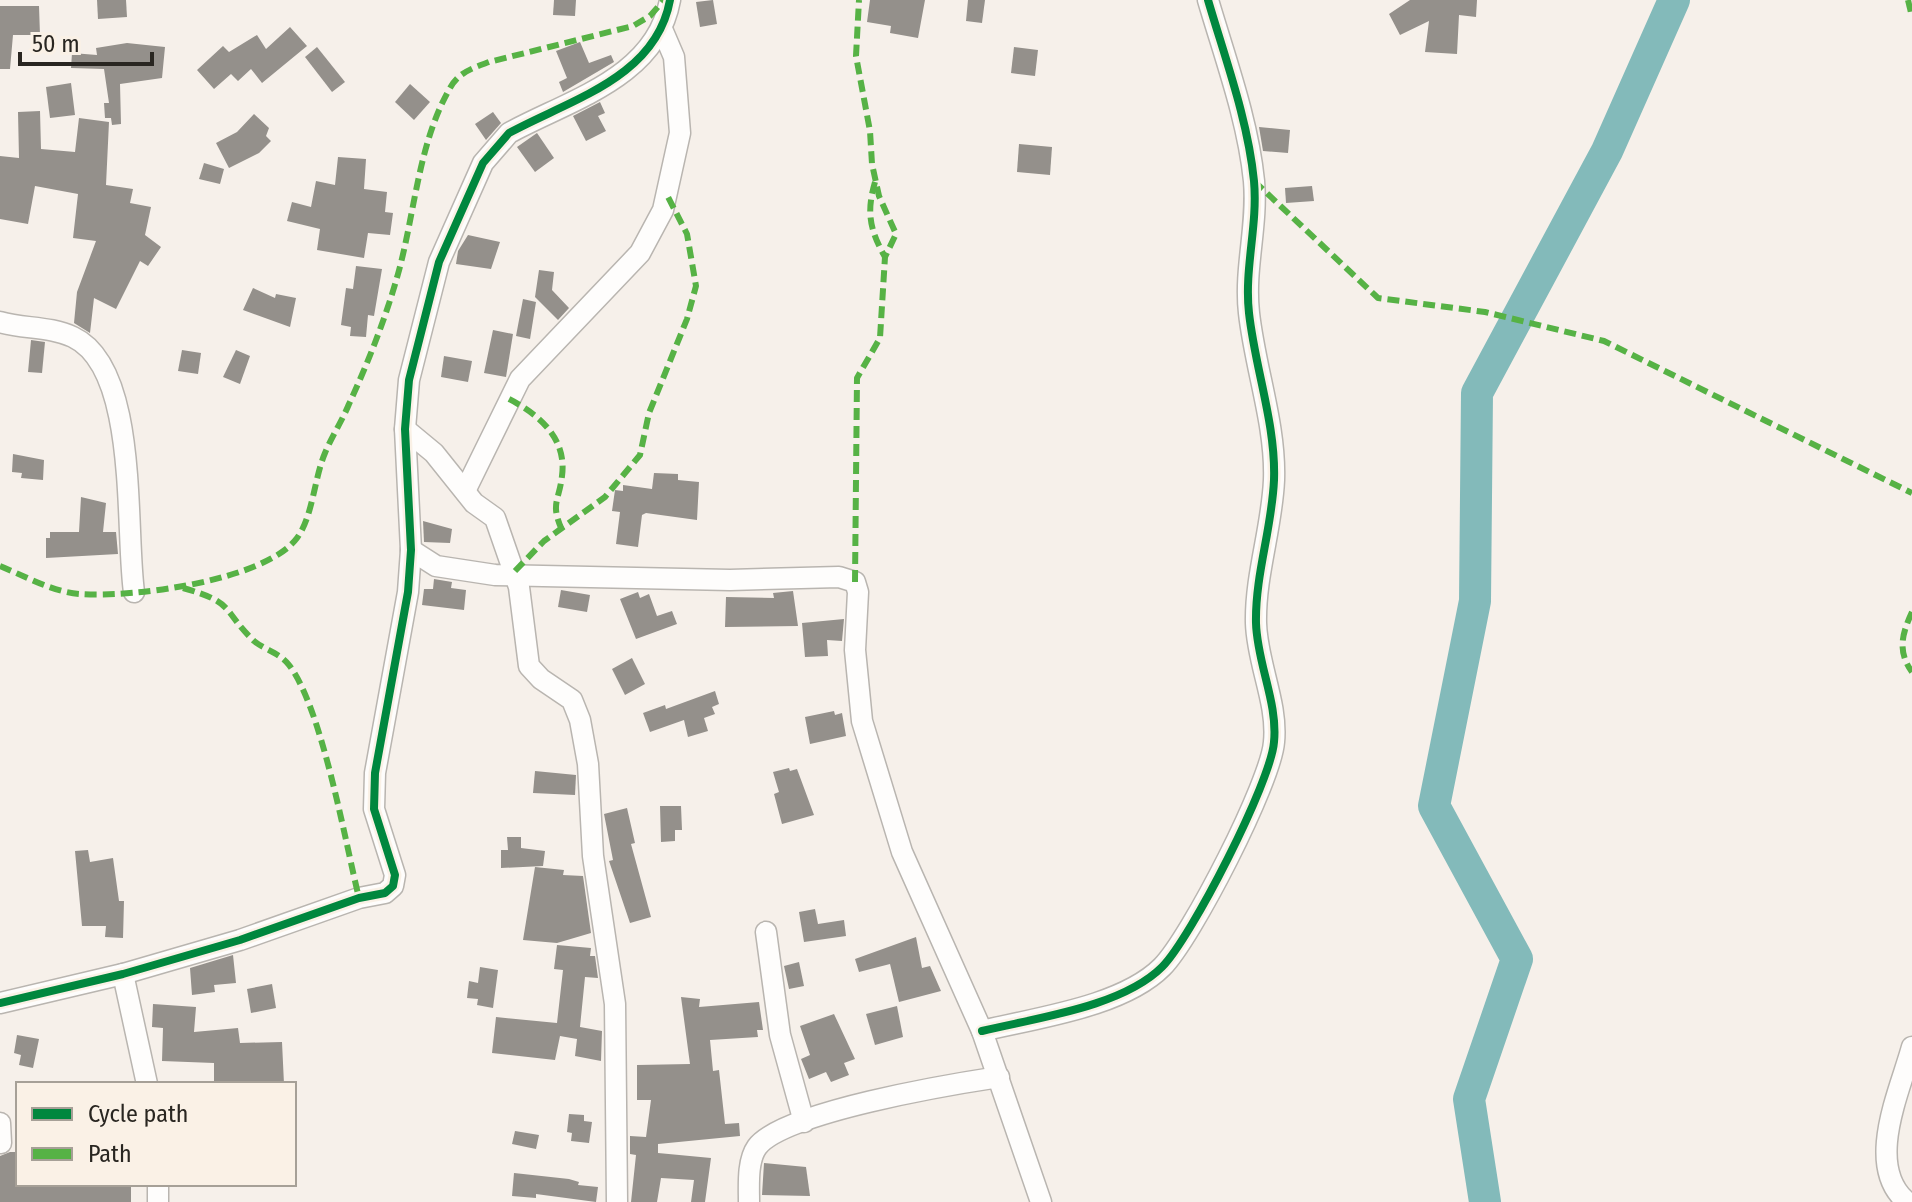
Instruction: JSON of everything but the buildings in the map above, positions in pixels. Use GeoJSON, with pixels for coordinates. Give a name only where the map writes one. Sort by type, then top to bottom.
{"type":"FeatureCollection","features":[{"type":"Feature","properties":{"kind":"street"},"geometry":{"type":"LineString","coordinates":[[0,1003],[123,974],[385,893],[393,886],[395,875],[374,809],[375,773],[408,592],[411,550],[405,429],[409,380],[423,314],[439,262],[483,163],[509,133],[628,71],[662,29],[670,0]]}},
{"type":"Feature","properties":{"kind":"street"},"geometry":{"type":"LineString","coordinates":[[982,1031],[1111,996],[1147,980],[1162,967],[1180,946],[1205,904],[1270,764],[1274,722],[1256,623],[1274,478],[1247,289],[1253,239],[1254,181],[1242,122],[1208,0]]}},
{"type":"Feature","properties":{"kind":"street"},"geometry":{"type":"LineString","coordinates":[[465,491],[520,379],[640,253],[663,210],[680,133],[674,57],[662,29]]}},
{"type":"Feature","properties":{"kind":"street"},"geometry":{"type":"LineString","coordinates":[[0,322],[73,337],[93,352],[107,378],[117,405],[126,450],[128,541],[134,592]]}},
{"type":"Feature","properties":{"kind":"street"},"geometry":{"type":"LineString","coordinates":[[405,429],[434,453],[481,510],[495,518],[516,575],[523,605],[529,666],[541,679],[572,700],[580,720],[588,764],[593,856],[615,1004],[617,1202]]}},
{"type":"Feature","properties":{"kind":"street"},"geometry":{"type":"LineString","coordinates":[[411,550],[423,561],[455,571],[730,580],[839,577],[855,582],[858,592],[857,695],[862,721],[902,852],[982,1031],[1041,1202]]}},
{"type":"Feature","properties":{"kind":"street"},"geometry":{"type":"LineString","coordinates":[[766,932],[780,1035],[804,1122]]}},
{"type":"Feature","properties":{"kind":"street"},"geometry":{"type":"LineString","coordinates":[[123,974],[147,1082]]}},
{"type":"Feature","properties":{"kind":"street"},"geometry":{"type":"LineString","coordinates":[[1907,1202],[1889,1180],[1888,1144],[1912,1047]]}},
{"type":"Feature","properties":{"kind":"street"},"geometry":{"type":"LineString","coordinates":[[749,1202],[752,1159],[758,1146],[804,1122],[905,1092],[999,1077]]}},
{"type":"Feature","properties":{"kind":"waterway"},"geometry":{"type":"LineString","coordinates":[[1485,1202],[1469,1099],[1517,959],[1434,806],[1475,601],[1477,393],[1607,151],[1674,0]]}},
{"type":"Feature","properties":{"kind":"marked path"},"geometry":{"type":"LineString","coordinates":[[0,566],[59,590],[103,595],[196,584],[228,576],[281,553],[302,529],[325,453],[382,323],[404,251],[424,155],[450,88],[467,71],[489,62],[633,26],[650,16],[664,0]]}},
{"type":"Feature","properties":{"kind":"marked path"},"geometry":{"type":"LineString","coordinates":[[855,582],[857,378],[880,338],[885,257],[896,234],[879,196],[872,164],[870,131],[856,56],[859,0]]}},
{"type":"Feature","properties":{"kind":"marked path"},"geometry":{"type":"LineString","coordinates":[[1908,0],[1912,17]]}},
{"type":"Feature","properties":{"kind":"marked path"},"geometry":{"type":"LineString","coordinates":[[1254,181],[1378,298],[1485,312],[1604,341],[1912,493]]}},
{"type":"Feature","properties":{"kind":"marked path"},"geometry":{"type":"LineString","coordinates":[[875,182],[871,221],[885,257]]}},
{"type":"Feature","properties":{"kind":"marked path"},"geometry":{"type":"LineString","coordinates":[[515,571],[544,541],[605,497],[640,455],[649,413],[687,319],[696,286],[687,234],[668,197]]}},
{"type":"Feature","properties":{"kind":"marked path"},"geometry":{"type":"LineString","coordinates":[[509,399],[541,421],[556,440],[562,463],[556,508],[562,530]]}},
{"type":"Feature","properties":{"kind":"marked path"},"geometry":{"type":"LineString","coordinates":[[183,588],[220,603],[254,641],[289,665],[301,685],[322,743],[359,898]]}},
{"type":"Feature","properties":{"kind":"marked path"},"geometry":{"type":"LineString","coordinates":[[1912,612],[1903,642],[1904,657],[1912,672]]}},
{"type":"Feature","properties":{"kind":"cycle path"},"geometry":{"type":"LineString","coordinates":[[0,1003],[123,974],[240,940],[359,898],[385,893],[393,886],[395,875],[374,809],[375,773],[408,592],[411,550],[405,429],[409,380],[439,262],[483,163],[509,133],[583,97],[629,68],[662,27],[670,0]]}},
{"type":"Feature","properties":{"kind":"cycle path"},"geometry":{"type":"LineString","coordinates":[[982,1031],[1052,1016],[1101,1001],[1145,981],[1162,967],[1191,925],[1228,859],[1270,762],[1274,742],[1273,713],[1257,638],[1256,605],[1270,516],[1274,459],[1249,313],[1254,181],[1241,112],[1208,0]]}}]}
